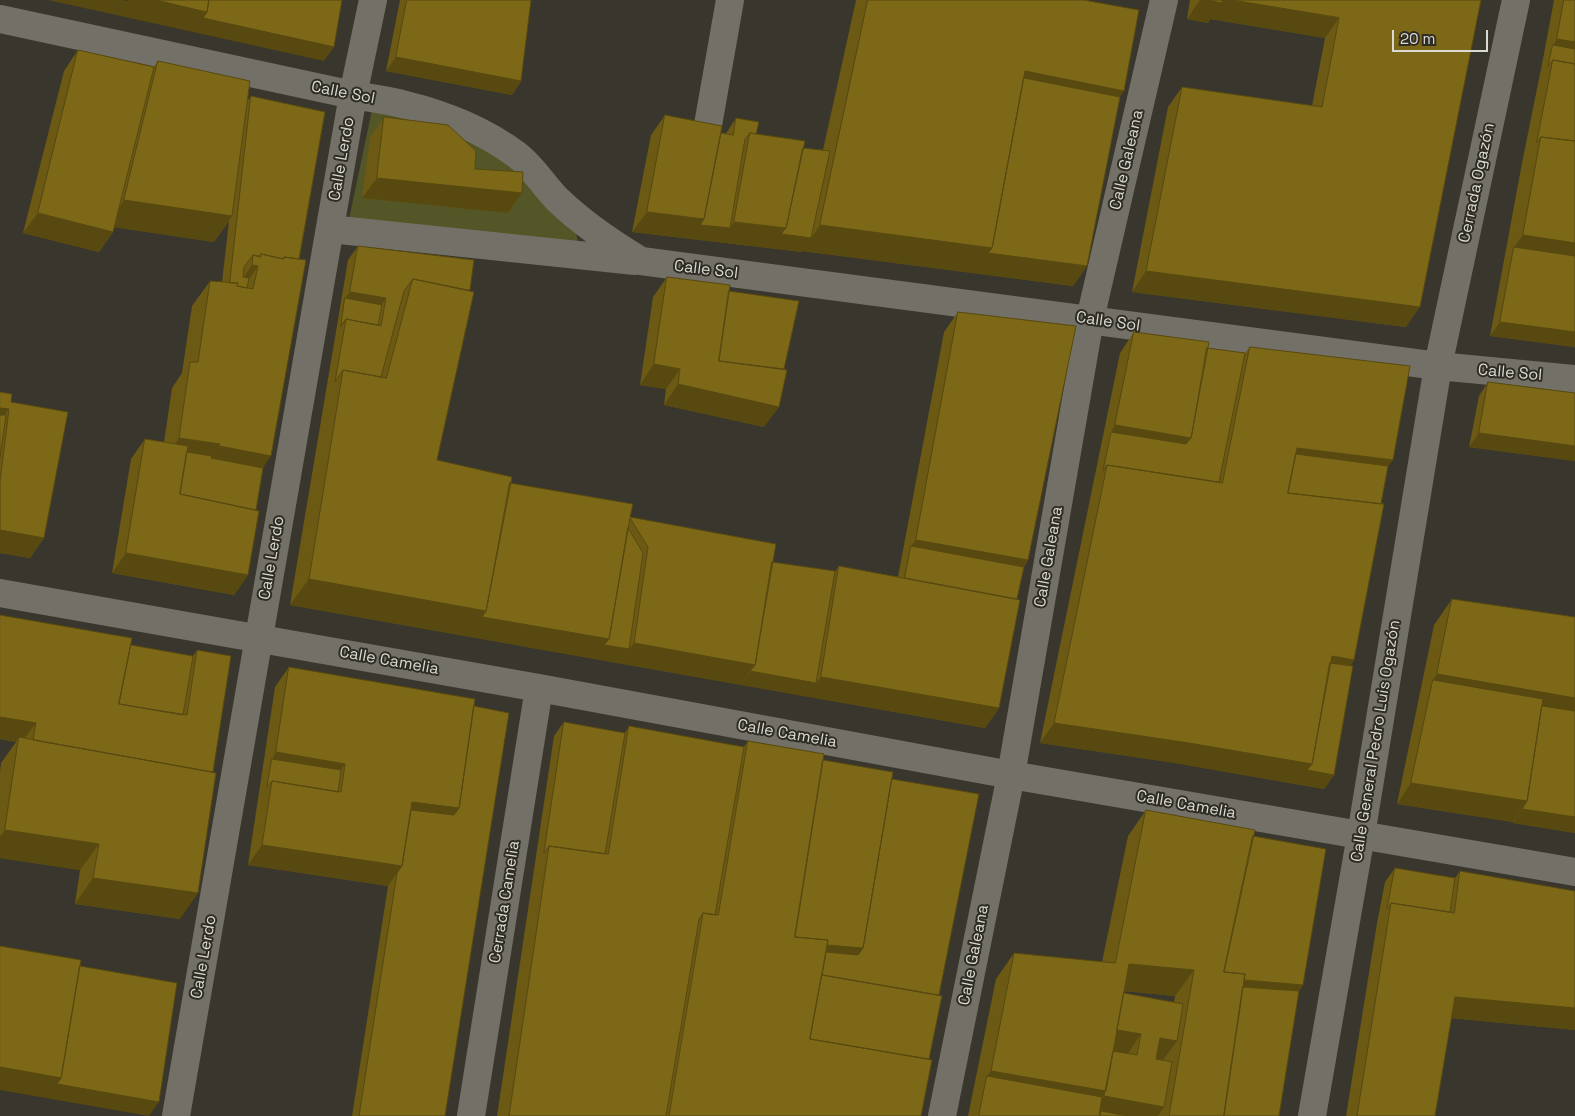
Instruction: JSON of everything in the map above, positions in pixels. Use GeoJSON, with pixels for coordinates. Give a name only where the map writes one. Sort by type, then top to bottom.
{"type":"FeatureCollection","features":[{"type":"Feature","properties":{"kind":"street","name":"Calle Lerdo"},"geometry":{"type":"LineString","coordinates":[[176,1116],[353,95],[373,0]]}},
{"type":"Feature","properties":{"kind":"street"},"geometry":{"type":"LineString","coordinates":[[708,125],[730,0]]}},
{"type":"Feature","properties":{"kind":"street","name":"Calle Galeana"},"geometry":{"type":"LineString","coordinates":[[942,1116],[1011,775],[1090,319],[1164,0]]}},
{"type":"Feature","properties":{"kind":"street","name":"Cerrada Ogazón"},"geometry":{"type":"LineString","coordinates":[[1438,366],[1516,0]]}},
{"type":"Feature","properties":{"kind":"street","name":"Calle Sol"},"geometry":{"type":"LineString","coordinates":[[0,19],[406,105],[446,118],[484,134],[518,156],[577,218],[608,241],[641,261]]}},
{"type":"Feature","properties":{"kind":"street","name":"Calle Sol"},"geometry":{"type":"LineString","coordinates":[[330,230],[641,261],[1438,366],[1575,379]]}},
{"type":"Feature","properties":{"kind":"street","name":"Calle General Pedro Luis Ogazón"},"geometry":{"type":"LineString","coordinates":[[1312,1116],[1361,835],[1438,366]]}},
{"type":"Feature","properties":{"kind":"street","name":"Calle Camelia"},"geometry":{"type":"LineString","coordinates":[[0,593],[539,688],[1011,775],[1575,872]]}},
{"type":"Feature","properties":{"kind":"street","name":"Cerrada Camelia"},"geometry":{"type":"LineString","coordinates":[[471,1116],[539,688]]}},
{"type":"Feature","properties":{"kind":"green space"},"geometry":{"type":"Polygon","coordinates":[[[373,105],[403,111],[513,160],[576,233],[579,248],[349,219],[373,105]]]}},
{"type":"Feature","properties":{"kind":"building"},"geometry":{"type":"Polygon","coordinates":[[[156,0],[209,0],[207,12],[156,0]]]}},
{"type":"Feature","properties":{"kind":"building"},"geometry":{"type":"Polygon","coordinates":[[[209,0],[342,0],[334,47],[203,18],[207,12],[209,0]]]}},
{"type":"Feature","properties":{"kind":"building"},"geometry":{"type":"Polygon","coordinates":[[[407,0],[531,0],[521,81],[396,57],[407,0]]]}},
{"type":"Feature","properties":{"kind":"building"},"geometry":{"type":"Polygon","coordinates":[[[868,0],[1084,0],[1139,10],[1124,91],[1025,71],[992,248],[820,225],[868,0]]]}},
{"type":"Feature","properties":{"kind":"building"},"geometry":{"type":"Polygon","coordinates":[[[1208,0],[1222,0],[1222,3],[1208,0]]]}},
{"type":"Feature","properties":{"kind":"building"},"geometry":{"type":"Polygon","coordinates":[[[1232,0],[1481,0],[1420,307],[1146,271],[1182,87],[1322,107],[1339,18],[1232,0]]]}},
{"type":"Feature","properties":{"kind":"building"},"geometry":{"type":"Polygon","coordinates":[[[1564,0],[1575,0],[1575,42],[1557,39],[1564,0]]]}},
{"type":"Feature","properties":{"kind":"building"},"geometry":{"type":"Polygon","coordinates":[[[1553,45],[1575,49],[1575,64],[1553,60],[1548,66],[1553,45]]]}},
{"type":"Feature","properties":{"kind":"building"},"geometry":{"type":"Polygon","coordinates":[[[78,50],[154,67],[113,232],[38,213],[78,50]]]}},
{"type":"Feature","properties":{"kind":"building"},"geometry":{"type":"Polygon","coordinates":[[[1553,60],[1575,64],[1575,141],[1541,137],[1537,142],[1553,60]]]}},
{"type":"Feature","properties":{"kind":"building"},"geometry":{"type":"Polygon","coordinates":[[[158,61],[250,81],[232,216],[124,200],[158,61]]]}},
{"type":"Feature","properties":{"kind":"building"},"geometry":{"type":"Polygon","coordinates":[[[1024,78],[1120,97],[1087,266],[988,253],[992,248],[1024,78]]]}},
{"type":"Feature","properties":{"kind":"building"},"geometry":{"type":"Polygon","coordinates":[[[251,96],[325,112],[299,259],[284,257],[283,259],[261,254],[259,256],[253,255],[244,267],[243,277],[249,278],[247,288],[237,286],[238,283],[230,283],[251,96]]]}},
{"type":"Feature","properties":{"kind":"building"},"geometry":{"type":"Polygon","coordinates":[[[665,115],[722,126],[704,219],[647,212],[665,115]]]}},
{"type":"Feature","properties":{"kind":"building"},"geometry":{"type":"Polygon","coordinates":[[[384,117],[448,125],[476,151],[475,169],[523,172],[522,193],[377,178],[384,117]]]}},
{"type":"Feature","properties":{"kind":"building"},"geometry":{"type":"Polygon","coordinates":[[[736,118],[759,122],[756,134],[750,133],[745,139],[730,228],[700,225],[704,219],[721,133],[733,135],[736,118]]]}},
{"type":"Feature","properties":{"kind":"building"},"geometry":{"type":"Polygon","coordinates":[[[750,133],[805,141],[786,228],[734,222],[750,133]]]}},
{"type":"Feature","properties":{"kind":"building"},"geometry":{"type":"Polygon","coordinates":[[[1541,137],[1575,141],[1575,243],[1523,235],[1541,137]]]}},
{"type":"Feature","properties":{"kind":"building"},"geometry":{"type":"Polygon","coordinates":[[[803,148],[830,151],[811,238],[781,234],[786,228],[803,148]]]}},
{"type":"Feature","properties":{"kind":"building"},"geometry":{"type":"Polygon","coordinates":[[[358,246],[474,260],[470,290],[413,279],[404,291],[381,377],[343,370],[335,382],[346,319],[381,326],[386,298],[350,292],[358,246]]]}},
{"type":"Feature","properties":{"kind":"building"},"geometry":{"type":"Polygon","coordinates":[[[1514,247],[1575,256],[1575,332],[1500,322],[1514,247]]]}},
{"type":"Feature","properties":{"kind":"building"},"geometry":{"type":"Polygon","coordinates":[[[261,254],[284,259],[284,257],[306,260],[271,456],[219,446],[220,444],[179,438],[190,362],[198,362],[210,281],[238,283],[237,286],[253,289],[258,266],[252,265],[253,255],[260,257],[261,254]]]}},
{"type":"Feature","properties":{"kind":"building"},"geometry":{"type":"Polygon","coordinates":[[[667,277],[730,285],[719,361],[787,370],[779,407],[678,384],[680,369],[654,364],[667,277]]]}},
{"type":"Feature","properties":{"kind":"building"},"geometry":{"type":"Polygon","coordinates":[[[413,279],[474,292],[437,460],[512,477],[486,611],[309,579],[343,370],[386,378],[413,279]]]}},
{"type":"Feature","properties":{"kind":"building"},"geometry":{"type":"Polygon","coordinates":[[[729,291],[799,301],[784,369],[719,361],[729,291]]]}},
{"type":"Feature","properties":{"kind":"building"},"geometry":{"type":"Polygon","coordinates":[[[345,298],[382,305],[378,325],[346,319],[341,326],[345,298]]]}},
{"type":"Feature","properties":{"kind":"building"},"geometry":{"type":"Polygon","coordinates":[[[958,312],[1076,326],[1028,560],[916,540],[958,312]]]}},
{"type":"Feature","properties":{"kind":"building"},"geometry":{"type":"Polygon","coordinates":[[[1134,332],[1209,342],[1191,438],[1115,425],[1134,332]]]}},
{"type":"Feature","properties":{"kind":"building"},"geometry":{"type":"Polygon","coordinates":[[[1250,347],[1410,366],[1393,460],[1297,448],[1288,493],[1384,504],[1354,660],[1332,656],[1312,764],[1054,723],[1107,465],[1222,483],[1250,347]]]}},
{"type":"Feature","properties":{"kind":"building"},"geometry":{"type":"Polygon","coordinates":[[[1207,348],[1245,353],[1219,482],[1107,465],[1103,471],[1111,432],[1186,444],[1191,438],[1207,348]]]}},
{"type":"Feature","properties":{"kind":"building"},"geometry":{"type":"Polygon","coordinates":[[[1488,382],[1575,393],[1575,446],[1479,433],[1488,382]]]}},
{"type":"Feature","properties":{"kind":"building"},"geometry":{"type":"Polygon","coordinates":[[[0,392],[12,394],[11,402],[68,412],[44,538],[0,530],[0,481],[9,409],[0,408],[0,392]]]}},
{"type":"Feature","properties":{"kind":"building"},"geometry":{"type":"Polygon","coordinates":[[[0,415],[6,415],[0,457],[0,415]]]}},
{"type":"Feature","properties":{"kind":"building"},"geometry":{"type":"Polygon","coordinates":[[[145,439],[188,446],[180,494],[259,511],[248,575],[126,553],[145,439]]]}},
{"type":"Feature","properties":{"kind":"building"},"geometry":{"type":"Polygon","coordinates":[[[187,452],[263,468],[256,510],[180,494],[187,452]]]}},
{"type":"Feature","properties":{"kind":"building"},"geometry":{"type":"Polygon","coordinates":[[[1296,454],[1388,466],[1381,504],[1288,493],[1296,454]]]}},
{"type":"Feature","properties":{"kind":"building"},"geometry":{"type":"Polygon","coordinates":[[[510,483],[633,504],[630,517],[776,544],[755,665],[634,643],[648,547],[630,518],[609,639],[482,617],[486,611],[510,483]]]}},
{"type":"Feature","properties":{"kind":"building"},"geometry":{"type":"Polygon","coordinates":[[[628,528],[643,553],[629,649],[604,645],[609,639],[628,528]]]}},
{"type":"Feature","properties":{"kind":"building"},"geometry":{"type":"Polygon","coordinates":[[[911,546],[1024,567],[1017,599],[905,578],[911,546]]]}},
{"type":"Feature","properties":{"kind":"building"},"geometry":{"type":"Polygon","coordinates":[[[772,562],[835,571],[816,683],[750,671],[755,665],[772,562]]]}},
{"type":"Feature","properties":{"kind":"building"},"geometry":{"type":"Polygon","coordinates":[[[839,566],[1020,600],[999,708],[821,677],[839,566]]]}},
{"type":"Feature","properties":{"kind":"building"},"geometry":{"type":"Polygon","coordinates":[[[1452,599],[1575,617],[1575,698],[1437,674],[1452,599]]]}},
{"type":"Feature","properties":{"kind":"building"},"geometry":{"type":"Polygon","coordinates":[[[0,615],[132,638],[119,704],[187,715],[197,650],[231,656],[213,772],[33,740],[36,723],[0,717],[0,615]]]}},
{"type":"Feature","properties":{"kind":"building"},"geometry":{"type":"Polygon","coordinates":[[[131,645],[193,656],[183,715],[119,704],[131,645]]]}},
{"type":"Feature","properties":{"kind":"building"},"geometry":{"type":"Polygon","coordinates":[[[1330,663],[1353,666],[1334,775],[1307,770],[1312,764],[1330,663]]]}},
{"type":"Feature","properties":{"kind":"building"},"geometry":{"type":"Polygon","coordinates":[[[289,667],[475,699],[459,808],[412,802],[402,866],[262,845],[272,781],[341,792],[345,764],[276,752],[289,667]]]}},
{"type":"Feature","properties":{"kind":"building"},"geometry":{"type":"Polygon","coordinates":[[[1433,680],[1543,699],[1527,801],[1411,783],[1433,680]]]}},
{"type":"Feature","properties":{"kind":"building"},"geometry":{"type":"Polygon","coordinates":[[[474,706],[509,713],[445,1116],[359,1116],[397,873],[402,866],[411,810],[454,815],[459,808],[474,706]]]}},
{"type":"Feature","properties":{"kind":"building"},"geometry":{"type":"Polygon","coordinates":[[[1542,706],[1575,711],[1575,817],[1522,809],[1527,801],[1542,706]]]}},
{"type":"Feature","properties":{"kind":"building"},"geometry":{"type":"Polygon","coordinates":[[[564,722],[625,733],[605,854],[549,846],[544,853],[564,722]]]}},
{"type":"Feature","properties":{"kind":"building"},"geometry":{"type":"Polygon","coordinates":[[[629,726],[744,747],[715,915],[703,913],[699,919],[666,1116],[509,1116],[549,846],[608,854],[629,726]]]}},
{"type":"Feature","properties":{"kind":"building"},"geometry":{"type":"Polygon","coordinates":[[[19,737],[216,773],[198,893],[93,878],[99,844],[5,830],[19,737]]]}},
{"type":"Feature","properties":{"kind":"building"},"geometry":{"type":"Polygon","coordinates":[[[748,741],[824,754],[795,937],[828,940],[810,1039],[932,1060],[921,1116],[669,1116],[703,913],[718,915],[748,741]]]}},
{"type":"Feature","properties":{"kind":"building"},"geometry":{"type":"Polygon","coordinates":[[[272,759],[341,770],[338,792],[272,781],[267,787],[272,759]]]}},
{"type":"Feature","properties":{"kind":"building"},"geometry":{"type":"Polygon","coordinates":[[[823,760],[893,772],[863,948],[827,945],[828,940],[795,937],[823,760]]]}},
{"type":"Feature","properties":{"kind":"building"},"geometry":{"type":"Polygon","coordinates":[[[892,779],[979,794],[939,995],[822,975],[826,952],[858,955],[863,948],[892,779]]]}},
{"type":"Feature","properties":{"kind":"building"},"geometry":{"type":"Polygon","coordinates":[[[1146,810],[1255,830],[1224,972],[1245,974],[1224,1116],[1169,1116],[1194,970],[1129,964],[1106,1091],[991,1071],[1014,953],[1115,963],[1146,810]]]}},
{"type":"Feature","properties":{"kind":"building"},"geometry":{"type":"Polygon","coordinates":[[[1253,836],[1326,849],[1303,985],[1244,980],[1245,974],[1224,972],[1253,836]]]}},
{"type":"Feature","properties":{"kind":"building"},"geometry":{"type":"Polygon","coordinates":[[[1395,868],[1455,878],[1450,912],[1391,903],[1387,909],[1395,868]]]}},
{"type":"Feature","properties":{"kind":"building"},"geometry":{"type":"Polygon","coordinates":[[[1460,871],[1575,891],[1575,1008],[1455,997],[1435,1116],[1357,1116],[1391,903],[1454,913],[1460,871]]]}},
{"type":"Feature","properties":{"kind":"building"},"geometry":{"type":"Polygon","coordinates":[[[0,946],[81,960],[61,1078],[0,1067],[0,946]]]}},
{"type":"Feature","properties":{"kind":"building"},"geometry":{"type":"Polygon","coordinates":[[[80,966],[177,983],[159,1102],[57,1084],[61,1078],[80,966]]]}},
{"type":"Feature","properties":{"kind":"building"},"geometry":{"type":"Polygon","coordinates":[[[822,975],[942,996],[929,1059],[810,1039],[822,975]]]}},
{"type":"Feature","properties":{"kind":"building"},"geometry":{"type":"Polygon","coordinates":[[[1243,987],[1299,991],[1279,1116],[1224,1116],[1243,987]]]}},
{"type":"Feature","properties":{"kind":"building"},"geometry":{"type":"Polygon","coordinates":[[[1124,993],[1183,1004],[1177,1041],[1160,1038],[1156,1059],[1172,1062],[1164,1107],[1104,1096],[1113,1051],[1137,1055],[1141,1034],[1117,1030],[1124,993]]]}},
{"type":"Feature","properties":{"kind":"building"},"geometry":{"type":"Polygon","coordinates":[[[987,1076],[1102,1097],[1099,1116],[979,1116],[987,1076]]]}},
{"type":"Feature","properties":{"kind":"building"},"geometry":{"type":"Polygon","coordinates":[[[1101,1111],[1128,1116],[1101,1116],[1101,1111]]]}}]}
